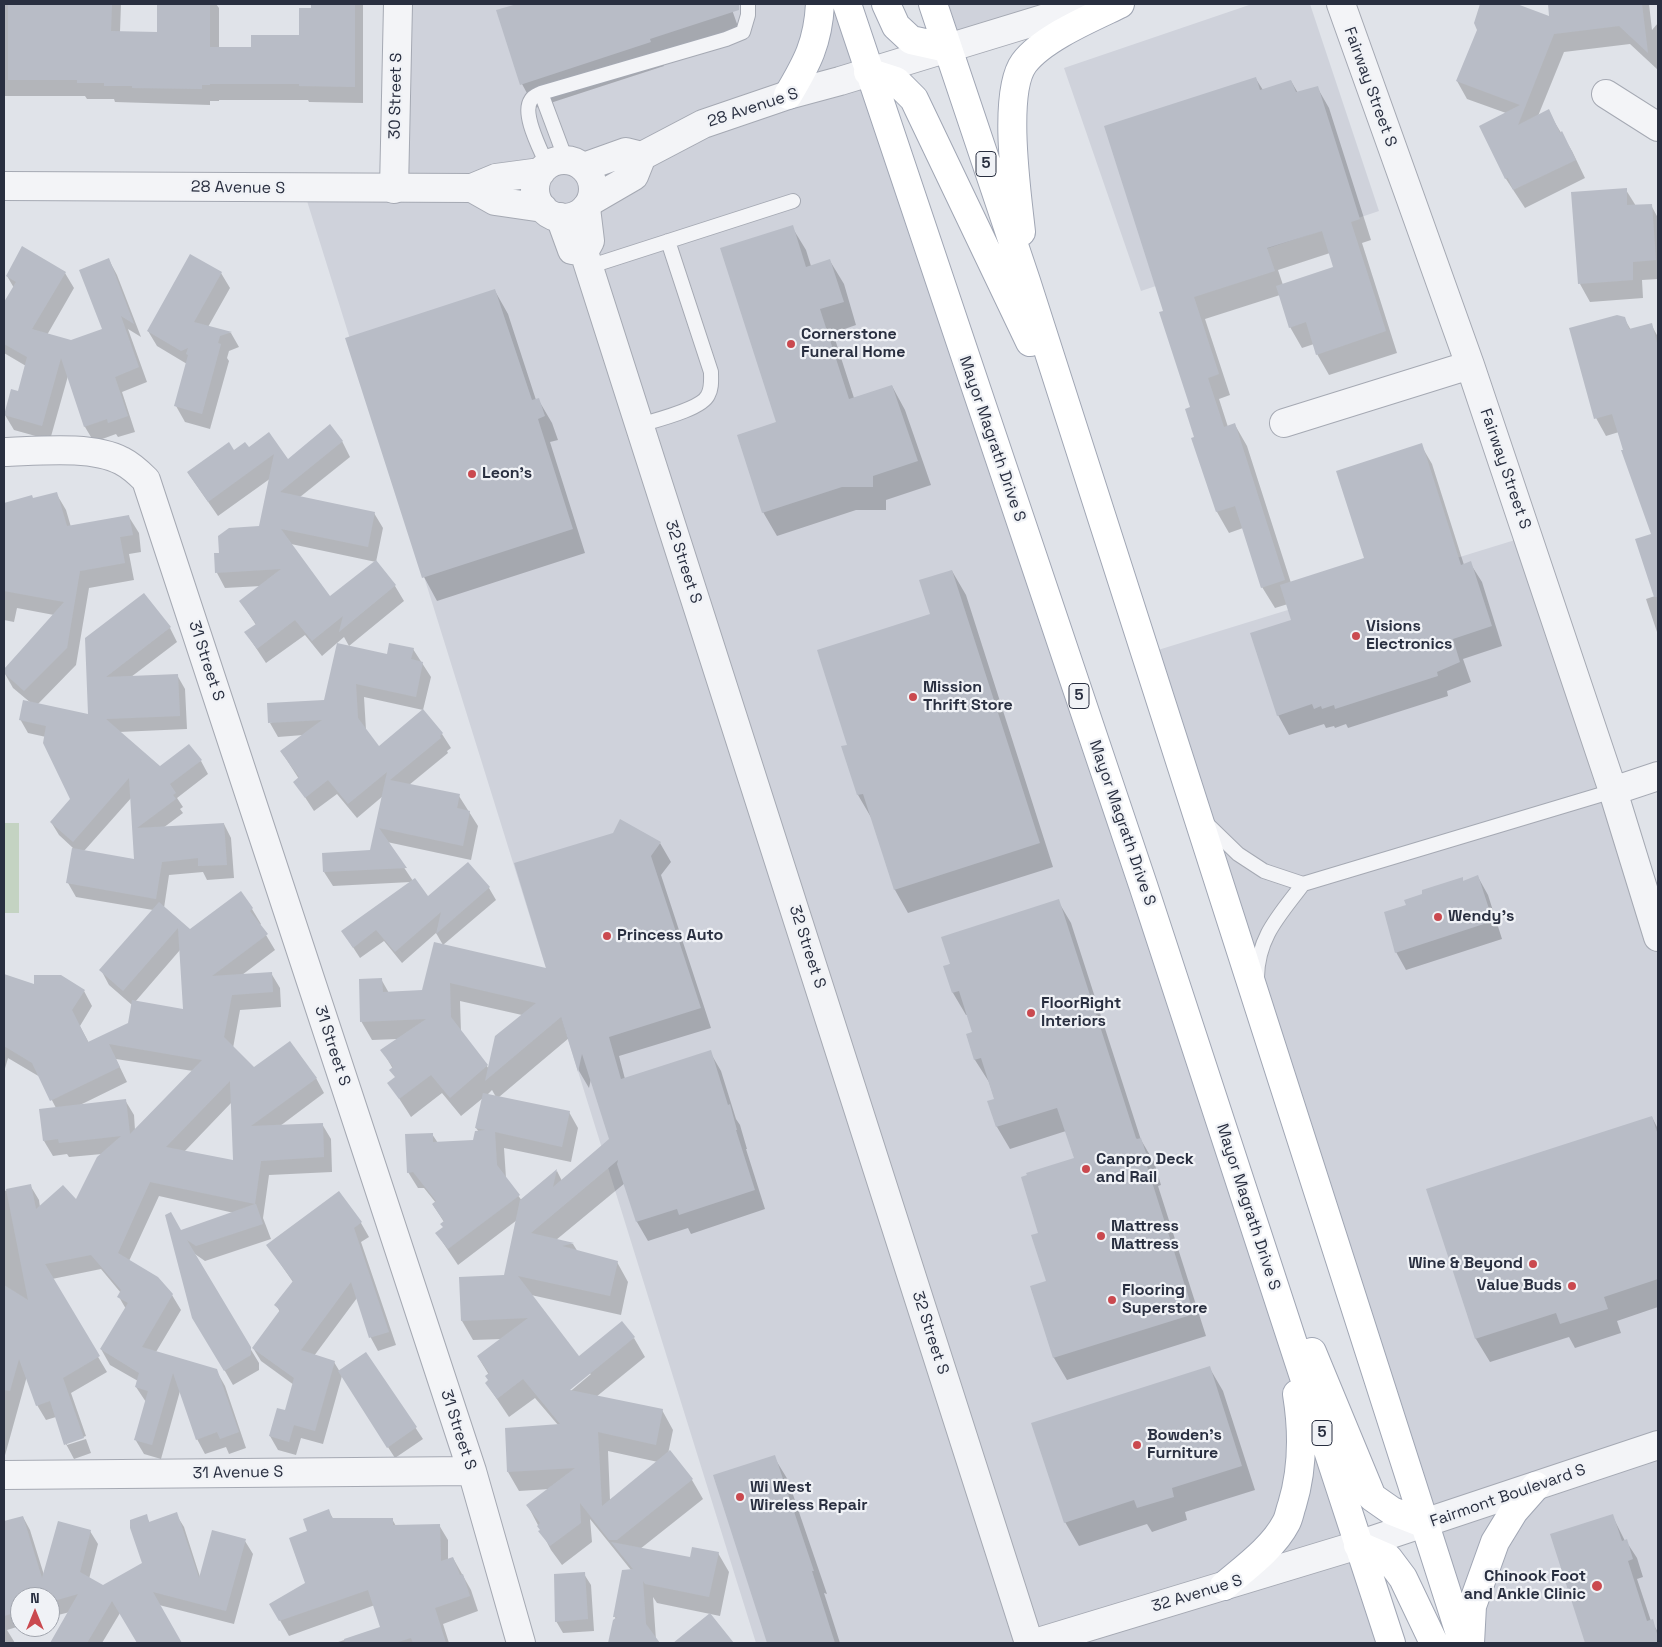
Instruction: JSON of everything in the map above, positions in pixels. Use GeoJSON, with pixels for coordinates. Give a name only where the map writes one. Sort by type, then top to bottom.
{"type":"FeatureCollection","features":[{"type":"Feature","properties":{"kind":"main road"},"geometry":{"type":"LineString","coordinates":[[788,95],[807,64],[816,40],[820,4]]}},
{"type":"Feature","properties":{"kind":"main road","name":"Mayor Magrath Drive S"},"geometry":{"type":"LineString","coordinates":[[847,4],[868,72],[1140,876],[1358,1546],[1392,1643]]}},
{"type":"Feature","properties":{"kind":"main road"},"geometry":{"type":"LineString","coordinates":[[886,4],[896,26],[911,40],[947,48]]}},
{"type":"Feature","properties":{"kind":"main road","name":"5"},"geometry":{"type":"LineString","coordinates":[[932,4],[1026,281],[1463,1643]]}},
{"type":"Feature","properties":{"kind":"main road"},"geometry":{"type":"LineString","coordinates":[[1026,281],[1013,158],[1014,85],[1024,64],[1034,52],[1053,39],[1120,4]]}},
{"type":"Feature","properties":{"kind":"main road"},"geometry":{"type":"LineString","coordinates":[[868,72],[896,81],[914,99],[1075,436]]}},
{"type":"Feature","properties":{"kind":"main road"},"geometry":{"type":"LineString","coordinates":[[1225,1137],[1372,1497],[1392,1511],[1425,1524]]}},
{"type":"Feature","properties":{"kind":"main road"},"geometry":{"type":"LineString","coordinates":[[1224,1586],[1263,1553],[1286,1523],[1296,1493],[1300,1466],[1300,1417],[1285,1321]]}},
{"type":"Feature","properties":{"kind":"main road"},"geometry":{"type":"LineString","coordinates":[[1470,1643],[1472,1606],[1495,1542],[1514,1511],[1536,1486]]}},
{"type":"Feature","properties":{"kind":"main road"},"geometry":{"type":"LineString","coordinates":[[1358,1546],[1388,1558],[1403,1578],[1434,1643]]}},
{"type":"Feature","properties":{"kind":"street","name":"30 Street S"},"geometry":{"type":"LineString","coordinates":[[394,189],[398,4]]}},
{"type":"Feature","properties":{"kind":"street"},"geometry":{"type":"LineString","coordinates":[[868,72],[1092,4]]}},
{"type":"Feature","properties":{"kind":"street","name":"Fairway Street S"},"geometry":{"type":"LineString","coordinates":[[1340,4],[1470,365],[1613,791],[1658,937]]}},
{"type":"Feature","properties":{"kind":"street","name":"28 Avenue S"},"geometry":{"type":"LineString","coordinates":[[4,186],[472,188],[496,178],[626,152],[642,156],[703,124],[788,95],[868,72]]}},
{"type":"Feature","properties":{"kind":"street"},"geometry":{"type":"LineString","coordinates":[[1606,94],[1658,127]]}},
{"type":"Feature","properties":{"kind":"street"},"geometry":{"type":"LineString","coordinates":[[472,188],[495,201],[570,217],[634,176],[642,156]]}},
{"type":"Feature","properties":{"kind":"street"},"geometry":{"type":"LineString","coordinates":[[586,259],[572,250],[552,213],[538,200],[535,191],[536,181],[559,166],[589,174],[593,182],[593,192],[588,205]]}},
{"type":"Feature","properties":{"kind":"street","name":"32 Street S"},"geometry":{"type":"LineString","coordinates":[[588,205],[590,241],[586,259],[1029,1643]]}},
{"type":"Feature","properties":{"kind":"street"},"geometry":{"type":"LineString","coordinates":[[1284,423],[1470,365]]}},
{"type":"Feature","properties":{"kind":"street","name":"31 Street S"},"geometry":{"type":"LineString","coordinates":[[4,452],[86,451],[101,453],[122,460],[146,480],[472,1471],[521,1643]]}},
{"type":"Feature","properties":{"kind":"street"},"geometry":{"type":"LineString","coordinates":[[1613,791],[1658,776]]}},
{"type":"Feature","properties":{"kind":"street","name":"Fairmont Boulevard S"},"geometry":{"type":"LineString","coordinates":[[1358,1546],[1658,1445]]}},
{"type":"Feature","properties":{"kind":"street","name":"31 Avenue S"},"geometry":{"type":"LineString","coordinates":[[4,1475],[472,1471]]}},
{"type":"Feature","properties":{"kind":"street","name":"32 Avenue S"},"geometry":{"type":"LineString","coordinates":[[1035,1643],[1358,1546]]}},
{"type":"Feature","properties":{"kind":"lane"},"geometry":{"type":"LineString","coordinates":[[559,166],[529,120],[530,100],[534,96],[744,32],[748,15],[748,4]]}},
{"type":"Feature","properties":{"kind":"lane"},"geometry":{"type":"LineString","coordinates":[[541,93],[559,166]]}},
{"type":"Feature","properties":{"kind":"lane"},"geometry":{"type":"LineString","coordinates":[[586,259],[668,241],[793,201]]}},
{"type":"Feature","properties":{"kind":"lane"},"geometry":{"type":"LineString","coordinates":[[640,425],[700,405],[708,396],[711,384],[711,372],[668,241]]}},
{"type":"Feature","properties":{"kind":"lane"},"geometry":{"type":"LineString","coordinates":[[1196,813],[1238,854],[1264,871],[1303,884],[1613,791]]}},
{"type":"Feature","properties":{"kind":"lane"},"geometry":{"type":"LineString","coordinates":[[1257,1002],[1258,963],[1267,933],[1303,884]]}},
{"type":"Feature","properties":{"kind":"shaded area"},"geometry":{"type":"Polygon","coordinates":[[[398,4],[847,4],[1391,1643],[756,1643],[303,188],[394,189],[398,4]]]}},
{"type":"Feature","properties":{"kind":"shaded area"},"geometry":{"type":"Polygon","coordinates":[[[933,4],[1092,4],[947,48],[933,4]]]}},
{"type":"Feature","properties":{"kind":"shaded area"},"geometry":{"type":"Polygon","coordinates":[[[1252,4],[1310,4],[1379,211],[1141,291],[1064,68],[1252,4]]]}},
{"type":"Feature","properties":{"kind":"shaded area"},"geometry":{"type":"Polygon","coordinates":[[[1528,536],[1658,937],[1658,1643],[1463,1643],[1145,654],[1528,536]]]}},
{"type":"Feature","properties":{"kind":"green space"},"geometry":{"type":"Polygon","coordinates":[[[4,823],[19,823],[19,913],[4,913],[4,823]]]}},
{"type":"Feature","properties":{"kind":"building"},"geometry":{"type":"Polygon","coordinates":[[[8,4],[112,4],[111,31],[157,32],[157,4],[210,4],[210,47],[251,47],[251,35],[299,35],[299,8],[311,8],[311,4],[355,4],[355,87],[299,86],[299,84],[210,84],[202,85],[202,89],[132,88],[132,86],[104,86],[104,83],[77,83],[77,80],[8,80],[8,4]]]}},
{"type":"Feature","properties":{"kind":"building"},"geometry":{"type":"Polygon","coordinates":[[[517,4],[739,4],[739,10],[650,39],[651,42],[520,85],[496,10],[517,4]]]}},
{"type":"Feature","properties":{"kind":"building"},"geometry":{"type":"Polygon","coordinates":[[[1480,4],[1517,4],[1549,16],[1548,4],[1642,4],[1648,53],[1619,26],[1554,34],[1518,125],[1549,109],[1560,133],[1562,131],[1576,160],[1513,190],[1508,178],[1505,179],[1479,126],[1520,105],[1456,81],[1477,30],[1474,23],[1480,4]]]}},
{"type":"Feature","properties":{"kind":"building"},"geometry":{"type":"Polygon","coordinates":[[[1256,77],[1260,90],[1291,80],[1296,92],[1318,86],[1360,219],[1351,222],[1386,331],[1316,355],[1306,322],[1289,328],[1276,286],[1333,267],[1322,231],[1267,248],[1275,271],[1194,297],[1219,374],[1208,378],[1224,427],[1235,423],[1285,580],[1261,588],[1235,506],[1216,512],[1191,438],[1194,437],[1185,409],[1190,407],[1159,312],[1163,311],[1104,126],[1256,77]]]}},
{"type":"Feature","properties":{"kind":"building"},"geometry":{"type":"Polygon","coordinates":[[[1627,188],[1627,205],[1652,204],[1656,260],[1633,262],[1633,280],[1578,284],[1571,192],[1627,188]]]}},
{"type":"Feature","properties":{"kind":"building"},"geometry":{"type":"Polygon","coordinates":[[[793,225],[806,267],[830,259],[844,302],[820,309],[849,399],[892,385],[918,461],[873,476],[873,487],[842,487],[762,513],[737,435],[776,422],[720,248],[793,225]]]}},
{"type":"Feature","properties":{"kind":"building"},"geometry":{"type":"Polygon","coordinates":[[[22,246],[66,272],[32,329],[71,340],[102,329],[79,270],[109,258],[134,324],[121,316],[139,367],[115,377],[128,416],[108,423],[107,419],[84,427],[61,358],[42,426],[4,415],[11,389],[18,391],[27,357],[4,344],[4,302],[16,282],[6,276],[22,246]]]}},
{"type":"Feature","properties":{"kind":"building"},"geometry":{"type":"Polygon","coordinates":[[[190,254],[222,272],[194,322],[232,332],[220,336],[218,343],[221,344],[202,414],[174,406],[188,355],[186,354],[188,348],[181,351],[147,331],[190,254]]]}},
{"type":"Feature","properties":{"kind":"building","name":"Leon's"},"geometry":{"type":"Polygon","coordinates":[[[495,289],[532,400],[539,398],[545,416],[538,419],[573,529],[422,578],[345,338],[495,289]]]}},
{"type":"Feature","properties":{"kind":"building"},"geometry":{"type":"Polygon","coordinates":[[[1617,315],[1625,317],[1629,329],[1652,323],[1658,347],[1658,597],[1654,597],[1635,539],[1651,534],[1621,450],[1623,450],[1612,414],[1594,419],[1569,328],[1617,315]]]}},
{"type":"Feature","properties":{"kind":"building"},"geometry":{"type":"Polygon","coordinates":[[[330,424],[343,441],[280,492],[375,512],[368,547],[281,529],[330,596],[376,560],[396,585],[339,632],[343,616],[312,641],[295,620],[257,649],[244,632],[256,624],[239,601],[281,569],[215,573],[214,553],[219,553],[218,536],[229,528],[259,526],[274,454],[208,502],[187,472],[229,442],[234,450],[245,442],[249,447],[269,432],[288,459],[330,424]]]}},
{"type":"Feature","properties":{"kind":"building"},"geometry":{"type":"Polygon","coordinates":[[[1422,443],[1461,565],[1471,561],[1492,626],[1453,639],[1460,662],[1437,672],[1438,676],[1335,709],[1334,705],[1322,709],[1321,706],[1314,709],[1312,704],[1277,716],[1250,633],[1291,620],[1280,585],[1364,558],[1336,471],[1422,443]]]}},
{"type":"Feature","properties":{"kind":"building"},"geometry":{"type":"Polygon","coordinates":[[[57,492],[67,526],[129,515],[133,535],[120,537],[125,563],[80,571],[67,648],[24,691],[4,673],[4,669],[64,602],[4,591],[4,503],[32,495],[33,498],[57,492]]]}},
{"type":"Feature","properties":{"kind":"building","name":"Mission Thrift Store"},"geometry":{"type":"Polygon","coordinates":[[[952,570],[1040,843],[894,890],[863,794],[857,795],[841,746],[847,745],[817,650],[930,614],[919,580],[952,570]]]}},
{"type":"Feature","properties":{"kind":"building"},"geometry":{"type":"Polygon","coordinates":[[[144,593],[171,627],[106,677],[178,674],[180,716],[106,719],[160,766],[189,744],[202,760],[170,784],[176,793],[173,795],[176,799],[137,828],[224,823],[227,865],[198,866],[198,858],[162,862],[156,899],[66,883],[72,848],[134,859],[129,778],[73,842],[50,822],[70,799],[43,743],[46,726],[19,720],[23,700],[88,714],[85,638],[144,593]]]}},
{"type":"Feature","properties":{"kind":"building"},"geometry":{"type":"Polygon","coordinates":[[[337,643],[387,654],[389,643],[414,648],[411,659],[423,662],[416,697],[356,684],[358,718],[379,746],[423,709],[443,733],[440,736],[441,738],[390,780],[460,794],[457,808],[470,811],[463,846],[379,828],[407,868],[323,872],[322,853],[370,850],[387,772],[348,804],[328,780],[305,798],[293,782],[299,777],[280,751],[322,720],[268,723],[267,703],[324,700],[337,643]]]}},
{"type":"Feature","properties":{"kind":"building"},"geometry":{"type":"Polygon","coordinates":[[[620,819],[661,842],[651,856],[701,1008],[609,1037],[621,1079],[711,1050],[728,1105],[730,1104],[755,1190],[679,1215],[677,1209],[636,1222],[617,1164],[618,1160],[531,1233],[574,1243],[562,1246],[618,1261],[610,1296],[518,1276],[579,1356],[622,1321],[635,1337],[570,1390],[663,1409],[656,1445],[598,1432],[602,1506],[670,1450],[693,1479],[617,1540],[609,1540],[580,1503],[581,1523],[550,1546],[538,1531],[540,1530],[537,1526],[540,1523],[526,1505],[575,1468],[507,1472],[505,1428],[560,1424],[523,1379],[497,1399],[485,1383],[488,1380],[485,1376],[489,1373],[477,1356],[528,1318],[461,1321],[459,1277],[504,1275],[520,1200],[557,1169],[553,1187],[609,1139],[582,1054],[578,1072],[561,1017],[485,1081],[495,1036],[536,1003],[450,983],[451,1017],[488,1065],[450,1098],[431,1075],[399,1099],[387,1083],[395,1077],[389,1070],[393,1067],[380,1050],[426,1019],[360,1022],[359,979],[382,978],[383,992],[422,990],[434,942],[546,968],[514,863],[613,833],[620,819]]]}},
{"type":"Feature","properties":{"kind":"building"},"geometry":{"type":"Polygon","coordinates":[[[468,862],[490,887],[436,934],[441,912],[395,952],[376,930],[353,948],[341,931],[415,878],[428,896],[468,862]]]}},
{"type":"Feature","properties":{"kind":"building","name":"Wendy's"},"geometry":{"type":"Polygon","coordinates":[[[1478,875],[1493,921],[1395,953],[1384,912],[1406,905],[1404,900],[1422,894],[1422,890],[1463,877],[1463,881],[1478,875]]]}},
{"type":"Feature","properties":{"kind":"building"},"geometry":{"type":"Polygon","coordinates":[[[241,891],[253,908],[250,911],[268,934],[212,976],[272,972],[273,992],[232,995],[224,1037],[254,1067],[290,1041],[317,1078],[251,1126],[323,1123],[324,1157],[261,1161],[255,1204],[150,1182],[118,1253],[158,1277],[173,1294],[142,1347],[217,1369],[239,1432],[220,1439],[217,1432],[196,1440],[173,1373],[152,1445],[134,1440],[148,1391],[135,1387],[139,1373],[100,1349],[128,1303],[117,1297],[121,1290],[91,1255],[45,1264],[100,1356],[63,1378],[84,1438],[64,1445],[50,1401],[36,1406],[19,1359],[10,1391],[4,1390],[4,1285],[28,1300],[6,1189],[31,1184],[36,1209],[63,1185],[76,1199],[97,1157],[121,1136],[59,1143],[58,1139],[43,1141],[39,1109],[126,1099],[130,1134],[202,1060],[109,1044],[120,1067],[50,1101],[32,1063],[4,1046],[4,974],[34,984],[34,975],[61,975],[85,990],[72,1010],[88,1042],[128,1023],[132,1000],[183,1009],[178,928],[123,991],[99,970],[159,902],[190,929],[241,891]],[[230,1081],[166,1147],[233,1160],[230,1081]]]}},
{"type":"Feature","properties":{"kind":"building"},"geometry":{"type":"Polygon","coordinates":[[[1059,899],[1136,1138],[1141,1138],[1149,1162],[1146,1163],[1194,1314],[1053,1358],[1030,1286],[1046,1281],[1031,1235],[1038,1233],[1021,1177],[1027,1175],[1026,1173],[1074,1158],[1057,1108],[996,1127],[987,1101],[994,1099],[981,1058],[974,1060],[966,1034],[972,1032],[959,991],[952,993],[943,966],[950,964],[941,937],[1059,899]]]}},
{"type":"Feature","properties":{"kind":"building"},"geometry":{"type":"Polygon","coordinates":[[[483,1093],[570,1111],[562,1147],[495,1132],[497,1165],[520,1195],[448,1249],[435,1233],[443,1227],[440,1224],[444,1221],[432,1204],[436,1201],[413,1172],[407,1173],[405,1134],[433,1133],[433,1142],[473,1140],[475,1131],[486,1130],[475,1128],[483,1093]]]}},
{"type":"Feature","properties":{"kind":"building"},"geometry":{"type":"Polygon","coordinates":[[[1652,1116],[1658,1135],[1658,1279],[1604,1297],[1608,1309],[1560,1324],[1556,1313],[1475,1339],[1426,1189],[1652,1116]]]}},
{"type":"Feature","properties":{"kind":"building"},"geometry":{"type":"Polygon","coordinates":[[[339,1191],[362,1222],[354,1228],[389,1332],[369,1338],[351,1282],[301,1350],[335,1361],[315,1431],[294,1425],[289,1442],[269,1436],[277,1408],[285,1410],[294,1378],[252,1348],[280,1310],[274,1305],[293,1281],[266,1245],[339,1191]]]}},
{"type":"Feature","properties":{"kind":"building"},"geometry":{"type":"Polygon","coordinates":[[[255,1204],[263,1224],[196,1246],[187,1240],[251,1347],[251,1355],[224,1371],[192,1318],[165,1215],[171,1212],[181,1230],[255,1204]]]}},
{"type":"Feature","properties":{"kind":"building"},"geometry":{"type":"Polygon","coordinates":[[[366,1352],[417,1427],[387,1448],[338,1371],[366,1352]]]}},
{"type":"Feature","properties":{"kind":"building","name":"Bowden's Furniture"},"geometry":{"type":"Polygon","coordinates":[[[1210,1366],[1242,1466],[1172,1488],[1174,1497],[1137,1508],[1134,1500],[1064,1523],[1031,1423],[1210,1366]]]}},
{"type":"Feature","properties":{"kind":"building"},"geometry":{"type":"Polygon","coordinates":[[[775,1455],[814,1571],[812,1571],[835,1643],[767,1643],[713,1475],[775,1455]]]}},
{"type":"Feature","properties":{"kind":"building"},"geometry":{"type":"Polygon","coordinates":[[[329,1509],[332,1518],[393,1518],[393,1525],[440,1524],[441,1561],[453,1557],[460,1575],[463,1574],[470,1596],[435,1608],[446,1643],[413,1643],[411,1638],[395,1643],[345,1643],[344,1639],[380,1627],[368,1590],[279,1621],[269,1604],[305,1583],[289,1538],[307,1531],[303,1519],[329,1509]]]}},
{"type":"Feature","properties":{"kind":"building"},"geometry":{"type":"Polygon","coordinates":[[[177,1512],[199,1578],[212,1530],[246,1539],[226,1611],[153,1592],[182,1643],[137,1643],[112,1601],[87,1643],[50,1643],[53,1637],[60,1637],[60,1626],[78,1594],[60,1599],[60,1587],[10,1587],[10,1614],[4,1616],[4,1521],[23,1516],[42,1578],[58,1521],[91,1530],[80,1572],[103,1585],[142,1563],[130,1528],[130,1520],[147,1514],[149,1522],[177,1512]]]}},
{"type":"Feature","properties":{"kind":"building"},"geometry":{"type":"Polygon","coordinates":[[[1613,1514],[1622,1541],[1627,1539],[1633,1559],[1628,1561],[1647,1621],[1653,1619],[1658,1643],[1585,1643],[1550,1534],[1613,1514]]]}},
{"type":"Feature","properties":{"kind":"building"},"geometry":{"type":"Polygon","coordinates":[[[611,1542],[690,1557],[692,1547],[719,1552],[709,1597],[645,1584],[643,1581],[646,1624],[660,1643],[608,1643],[613,1620],[617,1617],[613,1617],[622,1570],[633,1569],[611,1542]]]}},
{"type":"Feature","properties":{"kind":"building"},"geometry":{"type":"Polygon","coordinates":[[[585,1572],[588,1619],[555,1622],[554,1574],[585,1572]]]}},
{"type":"Feature","properties":{"kind":"building"},"geometry":{"type":"Polygon","coordinates":[[[710,1613],[734,1643],[673,1643],[710,1613]]]}},
{"type":"Feature","properties":{"kind":"place","name":"Cornerstone Funeral Home"},"geometry":{"type":"Point","coordinates":[791,344]}},
{"type":"Feature","properties":{"kind":"place","name":"Leon's"},"geometry":{"type":"Point","coordinates":[472,474]}},
{"type":"Feature","properties":{"kind":"place","name":"Visions Electronics"},"geometry":{"type":"Point","coordinates":[1356,636]}},
{"type":"Feature","properties":{"kind":"place","name":"Mission Thrift Store"},"geometry":{"type":"Point","coordinates":[913,697]}},
{"type":"Feature","properties":{"kind":"place","name":"Wendy's"},"geometry":{"type":"Point","coordinates":[1438,917]}},
{"type":"Feature","properties":{"kind":"place","name":"Princess Auto"},"geometry":{"type":"Point","coordinates":[607,936]}},
{"type":"Feature","properties":{"kind":"place","name":"FloorRight Interiors"},"geometry":{"type":"Point","coordinates":[1031,1013]}},
{"type":"Feature","properties":{"kind":"place","name":"Canpro Deck and Rail"},"geometry":{"type":"Point","coordinates":[1086,1169]}},
{"type":"Feature","properties":{"kind":"place","name":"Mattress Mattress"},"geometry":{"type":"Point","coordinates":[1101,1236]}},
{"type":"Feature","properties":{"kind":"place","name":"Wine & Beyond"},"geometry":{"type":"Point","coordinates":[1533,1264]}},
{"type":"Feature","properties":{"kind":"place","name":"Value Buds"},"geometry":{"type":"Point","coordinates":[1572,1286]}},
{"type":"Feature","properties":{"kind":"place","name":"Flooring Superstore"},"geometry":{"type":"Point","coordinates":[1112,1300]}},
{"type":"Feature","properties":{"kind":"place","name":"Bowden's Furniture"},"geometry":{"type":"Point","coordinates":[1137,1445]}},
{"type":"Feature","properties":{"kind":"place","name":"Wi West Wireless Repair"},"geometry":{"type":"Point","coordinates":[740,1497]}},
{"type":"Feature","properties":{"kind":"place","name":"Chinook Foot and Ankle Clinic"},"geometry":{"type":"Point","coordinates":[1597,1586]}}]}
